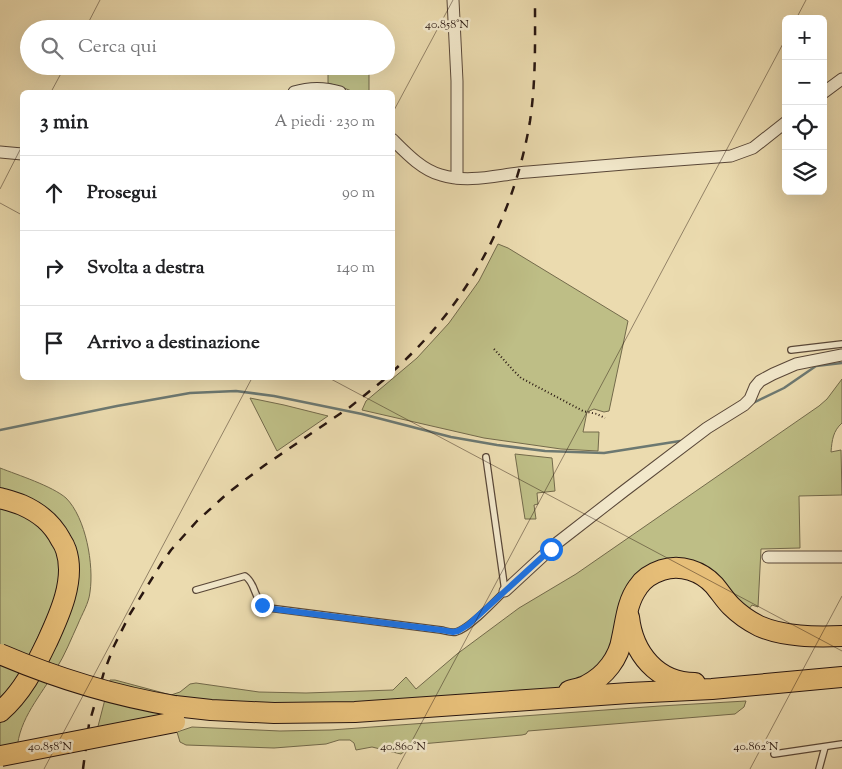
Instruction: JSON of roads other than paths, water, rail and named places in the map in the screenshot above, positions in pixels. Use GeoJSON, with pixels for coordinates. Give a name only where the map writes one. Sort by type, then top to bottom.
{"type":"FeatureCollection","features":[{"type":"Feature","properties":{"kind":"highway"},"geometry":{"type":"LineString","coordinates":[[0,498],[21,504],[42,515],[56,530],[66,551],[68,566],[65,599],[45,647],[27,681],[18,694],[0,712]]}},
{"type":"Feature","properties":{"kind":"highway"},"geometry":{"type":"LineString","coordinates":[[478,703],[522,696],[564,693],[596,680],[612,663],[618,652],[632,596],[639,585],[657,572],[666,569],[686,569],[708,578],[731,606],[758,625],[768,629],[790,635],[841,636]]}},
{"type":"Feature","properties":{"kind":"highway"},"geometry":{"type":"LineString","coordinates":[[628,607],[633,637],[638,649],[655,669],[678,681],[749,686],[842,686]]}},
{"type":"Feature","properties":{"kind":"highway"},"geometry":{"type":"LineString","coordinates":[[0,654],[44,672],[193,719],[253,722],[304,721],[749,686]]}},
{"type":"Feature","properties":{"kind":"highway"},"geometry":{"type":"LineString","coordinates":[[1,756],[175,714],[355,712],[712,689],[842,676]]}},
{"type":"Feature","properties":{"kind":"street"},"geometry":{"type":"LineString","coordinates":[[453,0],[457,81],[457,178]]}},
{"type":"Feature","properties":{"kind":"street"},"geometry":{"type":"LineString","coordinates":[[827,90],[842,79]]}},
{"type":"Feature","properties":{"kind":"street"},"geometry":{"type":"LineString","coordinates":[[306,90],[318,88],[333,90]]}},
{"type":"Feature","properties":{"kind":"street"},"geometry":{"type":"LineString","coordinates":[[395,142],[414,160],[432,172],[457,178],[483,178],[526,172],[731,156],[753,148],[782,125]]}},
{"type":"Feature","properties":{"kind":"street"},"geometry":{"type":"LineString","coordinates":[[0,152],[20,154]]}},
{"type":"Feature","properties":{"kind":"street"},"geometry":{"type":"LineString","coordinates":[[506,591],[557,543],[707,428],[744,404],[750,399],[760,381],[796,364],[842,355]]}},
{"type":"Feature","properties":{"kind":"street"},"geometry":{"type":"LineString","coordinates":[[768,557],[842,557]]}},
{"type":"Feature","properties":{"kind":"lane"},"geometry":{"type":"LineString","coordinates":[[791,350],[842,344]]}},
{"type":"Feature","properties":{"kind":"lane"},"geometry":{"type":"LineString","coordinates":[[196,590],[245,576],[248,578],[259,602],[269,608],[453,632],[458,631],[468,625],[506,591],[486,457]]}},
{"type":"Feature","properties":{"kind":"lane"},"geometry":{"type":"LineString","coordinates":[[774,754],[842,744]]}},
{"type":"Feature","properties":{"kind":"lane"},"geometry":{"type":"LineString","coordinates":[[819,769],[825,747]]}},
{"type":"Feature","properties":{"kind":"waterway"},"geometry":{"type":"LineString","coordinates":[[751,404],[784,388],[816,366],[842,363]]}},
{"type":"Feature","properties":{"kind":"waterway"},"geometry":{"type":"LineString","coordinates":[[0,430],[190,393],[236,391],[274,396],[362,414],[451,437],[545,451],[604,453],[680,441]]}},
{"type":"Feature","properties":{"kind":"railway"},"geometry":{"type":"LineString","coordinates":[[395,369],[419,347],[464,290],[499,226],[512,192],[523,157],[532,106],[535,60],[535,0]]}},
{"type":"Feature","properties":{"kind":"railway"},"geometry":{"type":"LineString","coordinates":[[83,769],[89,724],[104,672],[114,646],[130,614],[171,550],[197,521],[229,492],[350,407],[384,380]]}}]}
